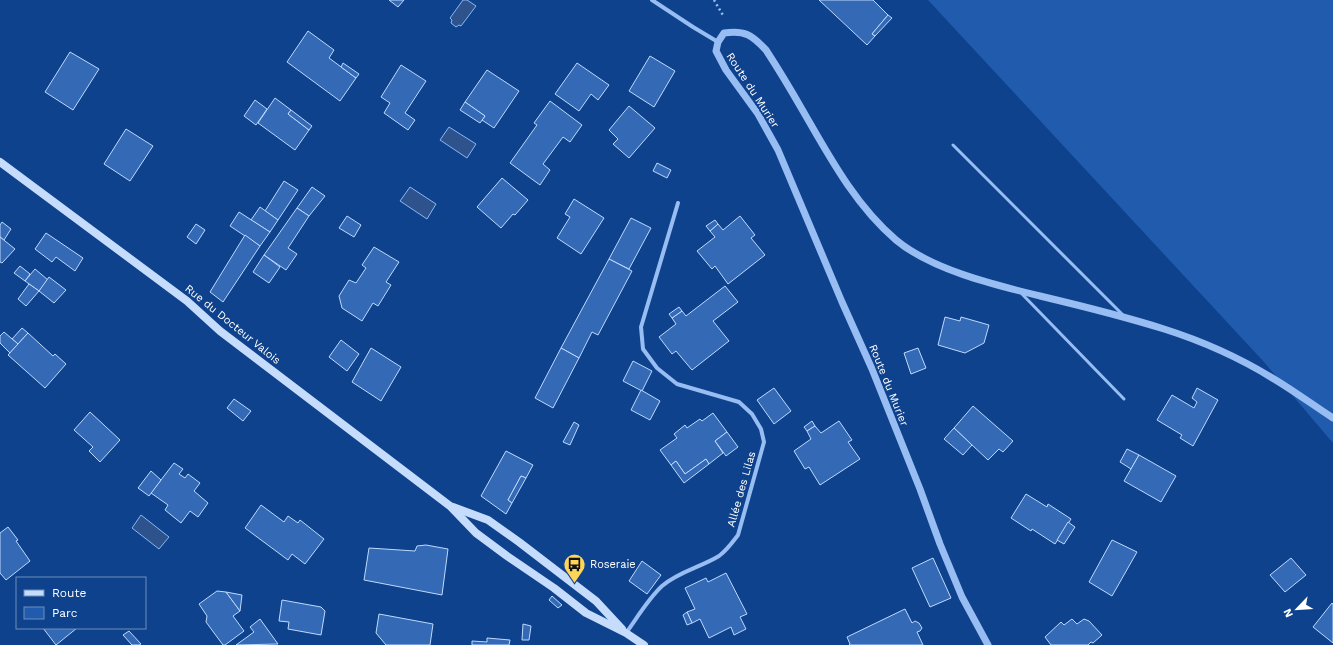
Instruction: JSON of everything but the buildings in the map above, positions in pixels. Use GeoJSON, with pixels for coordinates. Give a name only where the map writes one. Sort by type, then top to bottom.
{"type":"FeatureCollection","features":[{"type":"Feature","properties":{"kind":"main road","name":"Rue du Docteur Valois"},"geometry":{"type":"LineString","coordinates":[[0,162],[187,301],[220,331],[450,506],[476,532],[507,556],[554,588],[586,613],[626,633],[644,645]]}},
{"type":"Feature","properties":{"kind":"main road","name":"Rue du Docteur Valois"},"geometry":{"type":"LineString","coordinates":[[450,506],[488,520],[519,542],[596,601],[626,633]]}},
{"type":"Feature","properties":{"kind":"street"},"geometry":{"type":"LineString","coordinates":[[652,0],[718,42]]}},
{"type":"Feature","properties":{"kind":"street","name":"Route du Murier"},"geometry":{"type":"LineString","coordinates":[[988,645],[962,597],[872,369],[778,150],[758,114],[726,70],[716,51],[718,42],[724,33],[745,32],[757,40],[766,50],[846,182],[871,215],[897,240],[910,250],[962,275],[1126,318],[1201,342],[1273,378],[1333,418]]}},
{"type":"Feature","properties":{"kind":"street","name":"Allée des Lilas"},"geometry":{"type":"LineString","coordinates":[[626,633],[662,586],[719,555],[729,547],[738,535],[764,442],[761,429],[752,414],[739,402],[677,384],[657,368],[643,349],[641,327],[678,203]]}},
{"type":"Feature","properties":{"kind":"lane"},"geometry":{"type":"LineString","coordinates":[[953,146],[1126,318]]}},
{"type":"Feature","properties":{"kind":"lane"},"geometry":{"type":"LineString","coordinates":[[1019,291],[1124,400]]}},
{"type":"Feature","properties":{"kind":"green space"},"geometry":{"type":"Polygon","coordinates":[[[928,0],[1333,0],[1333,443],[1264,362],[928,0]]]}},
{"type":"Feature","properties":{"kind":"shaded area"},"geometry":{"type":"Polygon","coordinates":[[[463,0],[467,0],[476,6],[461,26],[459,25],[456,27],[451,23],[452,20],[450,18],[463,0]]]}},
{"type":"Feature","properties":{"kind":"shaded area"},"geometry":{"type":"Polygon","coordinates":[[[449,127],[476,144],[467,158],[440,140],[449,127]]]}},
{"type":"Feature","properties":{"kind":"shaded area"},"geometry":{"type":"Polygon","coordinates":[[[410,187],[436,204],[427,219],[400,201],[410,187]]]}},
{"type":"Feature","properties":{"kind":"shaded area"},"geometry":{"type":"Polygon","coordinates":[[[141,515],[169,537],[159,549],[132,528],[141,515]]]}},
{"type":"Feature","properties":{"kind":"place","name":"Roseraie"},"geometry":{"type":"Point","coordinates":[574,584]}}]}
